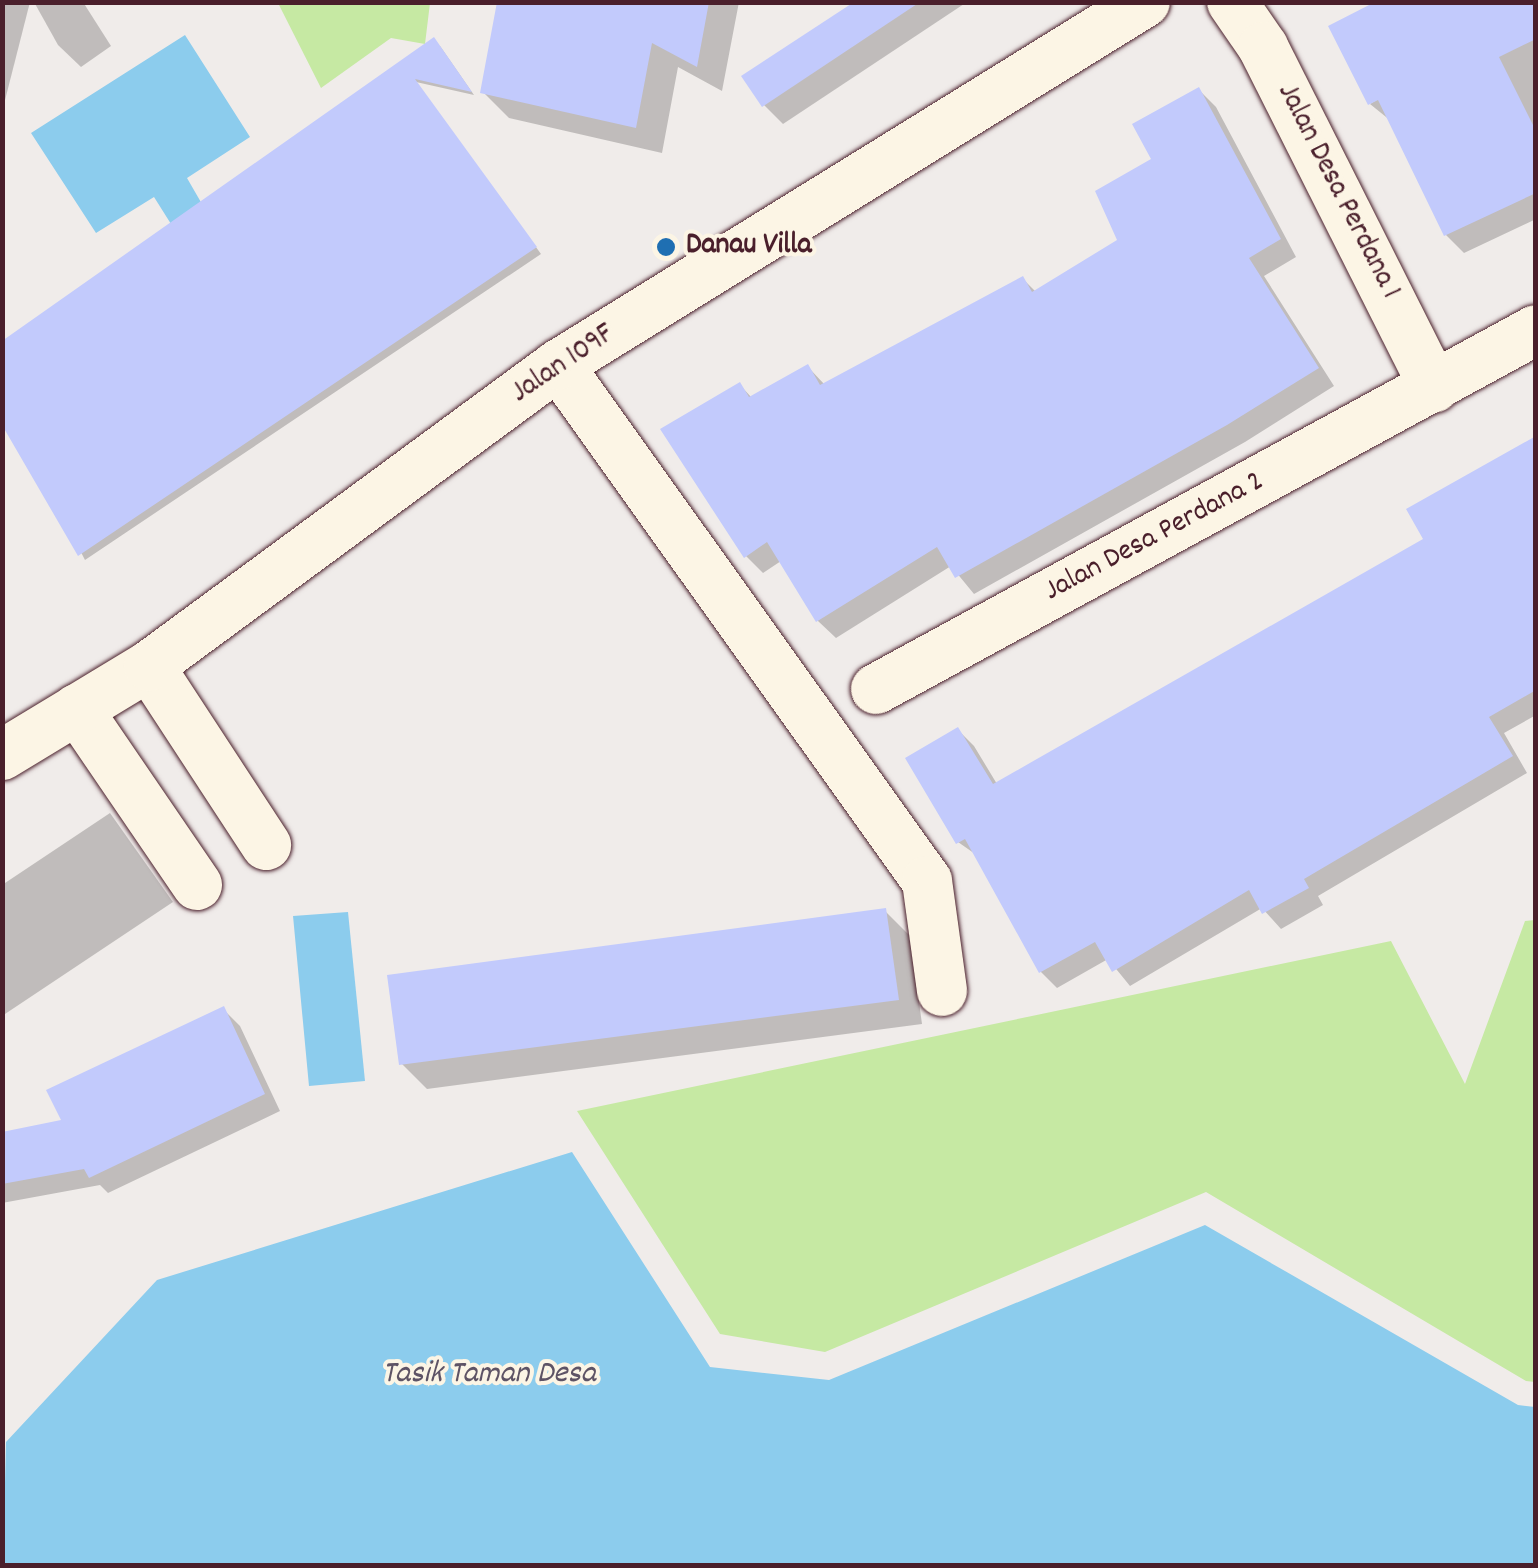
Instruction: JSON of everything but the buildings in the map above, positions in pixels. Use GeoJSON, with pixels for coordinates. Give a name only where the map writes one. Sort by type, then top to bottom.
{"type":"FeatureCollection","features":[{"type":"Feature","properties":{"kind":"street","name":"Jalan 109F"},"geometry":{"type":"LineString","coordinates":[[2,755],[149,666],[558,366],[1145,2]]}},
{"type":"Feature","properties":{"kind":"street","name":"Jalan Desa Perdana 1"},"geometry":{"type":"LineString","coordinates":[[1232,2],[1264,47],[1434,387]]}},
{"type":"Feature","properties":{"kind":"street","name":"Jalan Desa Perdana 2"},"geometry":{"type":"LineString","coordinates":[[876,689],[1536,330]]}},
{"type":"Feature","properties":{"kind":"street"},"geometry":{"type":"LineString","coordinates":[[558,366],[927,881],[942,991]]}},
{"type":"Feature","properties":{"kind":"street"},"geometry":{"type":"LineString","coordinates":[[149,666],[266,845]]}},
{"type":"Feature","properties":{"kind":"street"},"geometry":{"type":"LineString","coordinates":[[77,710],[197,885]]}},
{"type":"Feature","properties":{"kind":"green space"},"geometry":{"type":"Polygon","coordinates":[[[278,3],[430,3],[425,44],[391,38],[321,88],[278,3]]]}},
{"type":"Feature","properties":{"kind":"green space"},"geometry":{"type":"Polygon","coordinates":[[[1535,920],[1535,1382],[1526,1381],[1206,1192],[825,1352],[720,1334],[577,1111],[1391,941],[1465,1084],[1525,921],[1535,920]]]}},
{"type":"Feature","properties":{"kind":"water"},"geometry":{"type":"Polygon","coordinates":[[[185,35],[250,137],[187,178],[202,204],[171,224],[154,197],[96,233],[31,133],[185,35]]]}},
{"type":"Feature","properties":{"kind":"water"},"geometry":{"type":"Polygon","coordinates":[[[348,912],[365,1081],[309,1086],[293,916],[348,912]]]}},
{"type":"Feature","properties":{"kind":"water","name":"Tasik Taman Desa"},"geometry":{"type":"Polygon","coordinates":[[[572,1152],[710,1367],[829,1380],[1205,1225],[1518,1405],[1535,1407],[1535,1565],[3,1565],[6,1442],[157,1280],[572,1152]]]}},
{"type":"Feature","properties":{"kind":"place","name":"Danau Villa"},"geometry":{"type":"Point","coordinates":[666,247]}}]}
